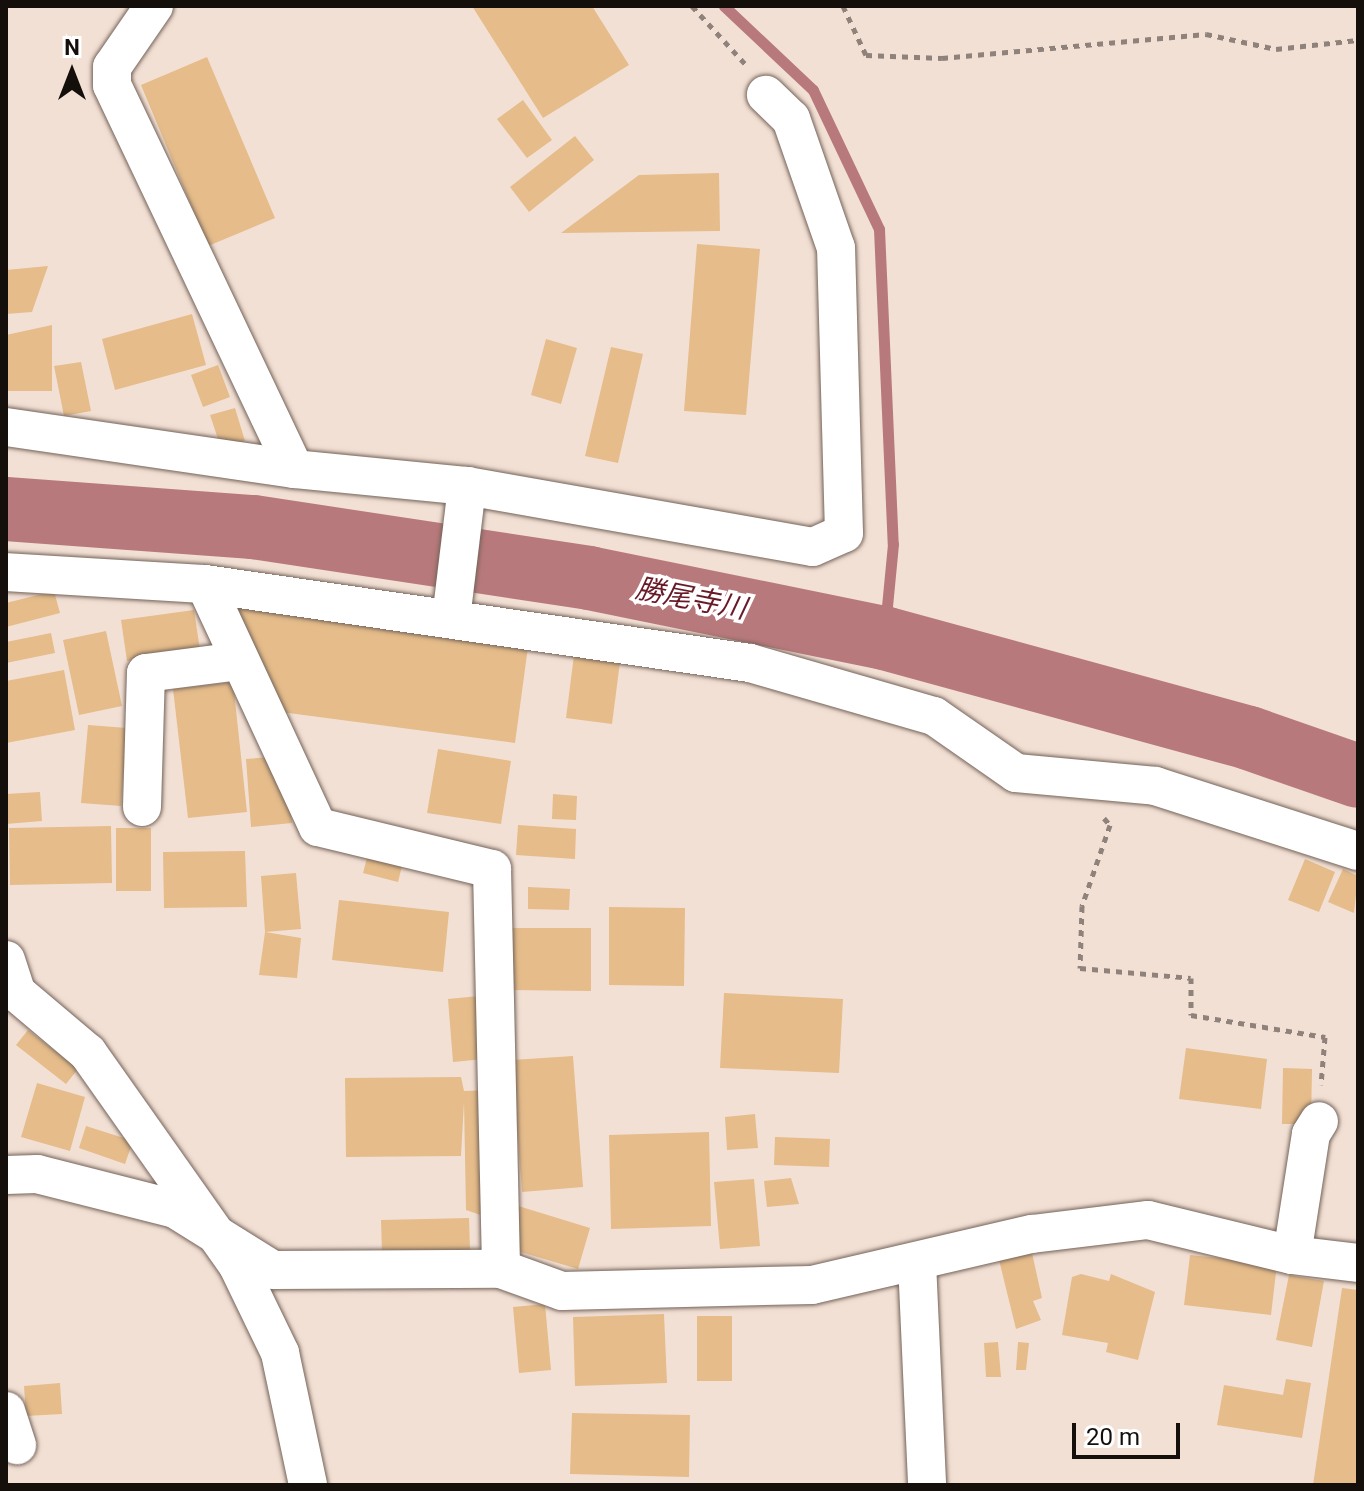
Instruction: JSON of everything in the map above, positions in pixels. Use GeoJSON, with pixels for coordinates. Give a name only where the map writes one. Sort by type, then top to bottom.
{"type":"FeatureCollection","features":[{"type":"Feature","properties":{"kind":"street"},"geometry":{"type":"LineString","coordinates":[[154,6],[112,67],[112,85],[294,469]]}},
{"type":"Feature","properties":{"kind":"street"},"geometry":{"type":"LineString","coordinates":[[6,427],[294,469],[467,486],[813,547],[844,533],[836,248],[791,119],[766,95]]}},
{"type":"Feature","properties":{"kind":"street"},"geometry":{"type":"LineString","coordinates":[[451,619],[467,486]]}},
{"type":"Feature","properties":{"kind":"street"},"geometry":{"type":"LineString","coordinates":[[6,572],[205,584],[750,663],[934,716],[1016,773],[1155,786],[1358,851]]}},
{"type":"Feature","properties":{"kind":"street"},"geometry":{"type":"LineString","coordinates":[[205,584],[318,827],[492,869],[501,1269]]}},
{"type":"Feature","properties":{"kind":"street"},"geometry":{"type":"LineString","coordinates":[[142,807],[146,673],[240,661]]}},
{"type":"Feature","properties":{"kind":"street"},"geometry":{"type":"LineString","coordinates":[[10,983],[88,1053],[217,1237],[280,1353],[308,1485]]}},
{"type":"Feature","properties":{"kind":"street"},"geometry":{"type":"LineString","coordinates":[[1292,1255],[1311,1134],[1319,1121]]}},
{"type":"Feature","properties":{"kind":"street"},"geometry":{"type":"LineString","coordinates":[[6,1175],[37,1174],[175,1209],[273,1270],[501,1269],[562,1291],[812,1285],[1032,1234],[1148,1220],[1292,1255],[1358,1263]]}},
{"type":"Feature","properties":{"kind":"street"},"geometry":{"type":"LineString","coordinates":[[917,1262],[927,1485]]}},
{"type":"Feature","properties":{"kind":"path"},"geometry":{"type":"LineString","coordinates":[[692,6],[744,60],[766,95]]}},
{"type":"Feature","properties":{"kind":"path"},"geometry":{"type":"LineString","coordinates":[[843,6],[866,55],[942,58],[1206,34],[1276,49],[1358,40]]}},
{"type":"Feature","properties":{"kind":"path"},"geometry":{"type":"LineString","coordinates":[[1065,777],[1110,825],[1082,906],[1080,968],[1191,978],[1191,1015],[1325,1037],[1319,1121]]}},
{"type":"Feature","properties":{"kind":"building"},"geometry":{"type":"Polygon","coordinates":[[[472,6],[592,6],[629,65],[543,118],[472,6]]]}},
{"type":"Feature","properties":{"kind":"building"},"geometry":{"type":"Polygon","coordinates":[[[207,57],[275,218],[208,246],[141,85],[207,57]]]}},
{"type":"Feature","properties":{"kind":"building"},"geometry":{"type":"Polygon","coordinates":[[[523,100],[552,140],[527,158],[497,119],[523,100]]]}},
{"type":"Feature","properties":{"kind":"building"},"geometry":{"type":"Polygon","coordinates":[[[575,136],[594,160],[529,212],[510,187],[575,136]]]}},
{"type":"Feature","properties":{"kind":"building"},"geometry":{"type":"Polygon","coordinates":[[[719,173],[720,231],[561,233],[639,175],[719,173]]]}},
{"type":"Feature","properties":{"kind":"building"},"geometry":{"type":"Polygon","coordinates":[[[697,244],[760,249],[746,415],[684,411],[697,244]]]}},
{"type":"Feature","properties":{"kind":"building"},"geometry":{"type":"Polygon","coordinates":[[[48,266],[32,312],[6,314],[6,270],[48,266]]]}},
{"type":"Feature","properties":{"kind":"building"},"geometry":{"type":"Polygon","coordinates":[[[192,314],[206,365],[115,390],[102,339],[192,314]]]}},
{"type":"Feature","properties":{"kind":"building"},"geometry":{"type":"Polygon","coordinates":[[[52,325],[52,391],[6,391],[6,335],[52,325]]]}},
{"type":"Feature","properties":{"kind":"building"},"geometry":{"type":"Polygon","coordinates":[[[546,339],[577,348],[561,404],[531,395],[546,339]]]}},
{"type":"Feature","properties":{"kind":"building"},"geometry":{"type":"Polygon","coordinates":[[[611,347],[643,354],[618,463],[585,456],[611,347]]]}},
{"type":"Feature","properties":{"kind":"building"},"geometry":{"type":"Polygon","coordinates":[[[81,362],[91,411],[64,416],[54,366],[81,362]]]}},
{"type":"Feature","properties":{"kind":"building"},"geometry":{"type":"Polygon","coordinates":[[[218,365],[230,397],[203,407],[191,375],[218,365]]]}},
{"type":"Feature","properties":{"kind":"building"},"geometry":{"type":"Polygon","coordinates":[[[235,408],[245,441],[221,448],[210,415],[235,408]]]}},
{"type":"Feature","properties":{"kind":"building"},"geometry":{"type":"Polygon","coordinates":[[[54,591],[60,613],[6,627],[6,603],[54,591]]]}},
{"type":"Feature","properties":{"kind":"building"},"geometry":{"type":"Polygon","coordinates":[[[237,608],[528,647],[515,743],[281,712],[237,608]]]}},
{"type":"Feature","properties":{"kind":"building"},"geometry":{"type":"Polygon","coordinates":[[[194,610],[200,650],[127,661],[121,620],[194,610]]]}},
{"type":"Feature","properties":{"kind":"building"},"geometry":{"type":"Polygon","coordinates":[[[106,631],[122,706],[79,715],[63,640],[106,631]]]}},
{"type":"Feature","properties":{"kind":"building"},"geometry":{"type":"Polygon","coordinates":[[[51,633],[55,653],[6,663],[6,642],[51,633]]]}},
{"type":"Feature","properties":{"kind":"building"},"geometry":{"type":"Polygon","coordinates":[[[574,655],[620,662],[612,724],[566,718],[574,655]]]}},
{"type":"Feature","properties":{"kind":"building"},"geometry":{"type":"Polygon","coordinates":[[[64,670],[75,730],[6,743],[6,681],[64,670]]]}},
{"type":"Feature","properties":{"kind":"building"},"geometry":{"type":"Polygon","coordinates":[[[233,682],[247,812],[188,818],[173,689],[233,682]]]}},
{"type":"Feature","properties":{"kind":"building"},"geometry":{"type":"Polygon","coordinates":[[[88,725],[127,728],[121,806],[81,803],[88,725]]]}},
{"type":"Feature","properties":{"kind":"building"},"geometry":{"type":"Polygon","coordinates":[[[438,749],[511,761],[501,824],[427,813],[438,749]]]}},
{"type":"Feature","properties":{"kind":"building"},"geometry":{"type":"Polygon","coordinates":[[[270,757],[289,791],[292,823],[251,827],[246,759],[270,757]]]}},
{"type":"Feature","properties":{"kind":"building"},"geometry":{"type":"Polygon","coordinates":[[[40,792],[42,821],[6,824],[6,794],[40,792]]]}},
{"type":"Feature","properties":{"kind":"building"},"geometry":{"type":"Polygon","coordinates":[[[553,794],[577,796],[576,820],[552,819],[553,794]]]}},
{"type":"Feature","properties":{"kind":"building"},"geometry":{"type":"Polygon","coordinates":[[[518,825],[576,829],[575,859],[516,855],[518,825]]]}},
{"type":"Feature","properties":{"kind":"building"},"geometry":{"type":"Polygon","coordinates":[[[111,826],[112,883],[10,885],[9,828],[111,826]]]}},
{"type":"Feature","properties":{"kind":"building"},"geometry":{"type":"Polygon","coordinates":[[[116,828],[151,828],[151,891],[116,891],[116,828]]]}},
{"type":"Feature","properties":{"kind":"building"},"geometry":{"type":"Polygon","coordinates":[[[369,850],[404,858],[398,882],[363,873],[369,850]]]}},
{"type":"Feature","properties":{"kind":"building"},"geometry":{"type":"Polygon","coordinates":[[[245,851],[247,907],[164,908],[163,852],[245,851]]]}},
{"type":"Feature","properties":{"kind":"building"},"geometry":{"type":"Polygon","coordinates":[[[1305,859],[1335,872],[1319,912],[1288,900],[1305,859]]]}},
{"type":"Feature","properties":{"kind":"building"},"geometry":{"type":"Polygon","coordinates":[[[1343,869],[1358,876],[1354,913],[1328,902],[1343,869]]]}},
{"type":"Feature","properties":{"kind":"building"},"geometry":{"type":"Polygon","coordinates":[[[296,873],[301,929],[265,932],[261,876],[296,873]]]}},
{"type":"Feature","properties":{"kind":"building"},"geometry":{"type":"Polygon","coordinates":[[[528,887],[570,889],[569,910],[528,909],[528,887]]]}},
{"type":"Feature","properties":{"kind":"building"},"geometry":{"type":"Polygon","coordinates":[[[339,900],[449,912],[443,972],[332,960],[339,900]]]}},
{"type":"Feature","properties":{"kind":"building"},"geometry":{"type":"Polygon","coordinates":[[[609,907],[685,908],[684,986],[609,985],[609,907]]]}},
{"type":"Feature","properties":{"kind":"building"},"geometry":{"type":"Polygon","coordinates":[[[504,928],[591,928],[591,991],[503,990],[504,928]]]}},
{"type":"Feature","properties":{"kind":"building"},"geometry":{"type":"Polygon","coordinates":[[[265,932],[301,938],[297,978],[259,975],[265,932]]]}},
{"type":"Feature","properties":{"kind":"building"},"geometry":{"type":"Polygon","coordinates":[[[724,993],[843,999],[839,1073],[720,1068],[724,993]]]}},
{"type":"Feature","properties":{"kind":"building"},"geometry":{"type":"Polygon","coordinates":[[[479,996],[484,1059],[453,1062],[448,999],[479,996]]]}},
{"type":"Feature","properties":{"kind":"building"},"geometry":{"type":"Polygon","coordinates":[[[28,1030],[78,1069],[66,1084],[16,1045],[28,1030]]]}},
{"type":"Feature","properties":{"kind":"building"},"geometry":{"type":"Polygon","coordinates":[[[1186,1048],[1267,1059],[1261,1109],[1179,1099],[1186,1048]]]}},
{"type":"Feature","properties":{"kind":"building"},"geometry":{"type":"Polygon","coordinates":[[[573,1056],[583,1187],[522,1192],[512,1060],[573,1056]]]}},
{"type":"Feature","properties":{"kind":"building"},"geometry":{"type":"Polygon","coordinates":[[[1283,1068],[1312,1069],[1311,1124],[1282,1124],[1283,1068]]]}},
{"type":"Feature","properties":{"kind":"building"},"geometry":{"type":"Polygon","coordinates":[[[461,1077],[464,1091],[493,1090],[495,1220],[466,1210],[464,1102],[461,1156],[346,1157],[345,1078],[461,1077]]]}},
{"type":"Feature","properties":{"kind":"building"},"geometry":{"type":"Polygon","coordinates":[[[37,1083],[85,1097],[70,1151],[21,1137],[37,1083]]]}},
{"type":"Feature","properties":{"kind":"building"},"geometry":{"type":"Polygon","coordinates":[[[755,1114],[758,1148],[727,1150],[725,1117],[755,1114]]]}},
{"type":"Feature","properties":{"kind":"building"},"geometry":{"type":"Polygon","coordinates":[[[86,1126],[133,1141],[125,1164],[79,1148],[86,1126]]]}},
{"type":"Feature","properties":{"kind":"building"},"geometry":{"type":"Polygon","coordinates":[[[709,1132],[711,1226],[611,1229],[609,1135],[709,1132]]]}},
{"type":"Feature","properties":{"kind":"building"},"geometry":{"type":"Polygon","coordinates":[[[775,1137],[830,1139],[829,1167],[774,1165],[775,1137]]]}},
{"type":"Feature","properties":{"kind":"building"},"geometry":{"type":"Polygon","coordinates":[[[791,1178],[799,1204],[767,1207],[764,1181],[791,1178]]]}},
{"type":"Feature","properties":{"kind":"building"},"geometry":{"type":"Polygon","coordinates":[[[754,1179],[760,1246],[720,1249],[714,1182],[754,1179]]]}},
{"type":"Feature","properties":{"kind":"building"},"geometry":{"type":"Polygon","coordinates":[[[515,1205],[590,1228],[578,1269],[514,1250],[515,1205]]]}},
{"type":"Feature","properties":{"kind":"building"},"geometry":{"type":"Polygon","coordinates":[[[469,1218],[470,1250],[382,1253],[381,1220],[469,1218]]]}},
{"type":"Feature","properties":{"kind":"building"},"geometry":{"type":"Polygon","coordinates":[[[1032,1253],[1042,1298],[1033,1301],[1041,1320],[1016,1329],[999,1260],[1032,1253]]]}},
{"type":"Feature","properties":{"kind":"building"},"geometry":{"type":"Polygon","coordinates":[[[1190,1255],[1277,1264],[1271,1315],[1184,1305],[1190,1255]]]}},
{"type":"Feature","properties":{"kind":"building"},"geometry":{"type":"Polygon","coordinates":[[[1081,1274],[1109,1281],[1111,1274],[1155,1292],[1138,1360],[1106,1352],[1108,1343],[1062,1335],[1072,1277],[1081,1274]]]}},
{"type":"Feature","properties":{"kind":"building"},"geometry":{"type":"Polygon","coordinates":[[[1289,1275],[1324,1281],[1312,1347],[1276,1340],[1289,1275]]]}},
{"type":"Feature","properties":{"kind":"building"},"geometry":{"type":"Polygon","coordinates":[[[1342,1288],[1358,1290],[1358,1485],[1313,1485],[1342,1288]]]}},
{"type":"Feature","properties":{"kind":"building"},"geometry":{"type":"Polygon","coordinates":[[[545,1304],[551,1370],[519,1373],[513,1307],[545,1304]]]}},
{"type":"Feature","properties":{"kind":"building"},"geometry":{"type":"Polygon","coordinates":[[[664,1314],[667,1383],[575,1386],[573,1317],[664,1314]]]}},
{"type":"Feature","properties":{"kind":"building"},"geometry":{"type":"Polygon","coordinates":[[[697,1316],[732,1316],[732,1381],[697,1381],[697,1316]]]}},
{"type":"Feature","properties":{"kind":"building"},"geometry":{"type":"Polygon","coordinates":[[[998,1342],[1001,1377],[986,1377],[984,1343],[998,1342]]]}},
{"type":"Feature","properties":{"kind":"building"},"geometry":{"type":"Polygon","coordinates":[[[1018,1342],[1029,1343],[1026,1370],[1016,1370],[1018,1342]]]}},
{"type":"Feature","properties":{"kind":"building"},"geometry":{"type":"Polygon","coordinates":[[[1286,1379],[1311,1383],[1302,1438],[1217,1425],[1224,1385],[1283,1395],[1286,1379]]]}},
{"type":"Feature","properties":{"kind":"building"},"geometry":{"type":"Polygon","coordinates":[[[60,1383],[62,1414],[26,1416],[24,1386],[60,1383]]]}},
{"type":"Feature","properties":{"kind":"building"},"geometry":{"type":"Polygon","coordinates":[[[572,1413],[690,1415],[689,1477],[570,1474],[572,1413]]]}},
{"type":"Feature","properties":{"kind":"waterway"},"geometry":{"type":"LineString","coordinates":[[724,6],[813,90],[879,229],[893,544],[884,638]]}},
{"type":"Feature","properties":{"kind":"waterway","name":"勝尾寺川"},"geometry":{"type":"LineString","coordinates":[[6,509],[253,527],[589,578],[884,638],[1249,738],[1358,776]]}}]}
